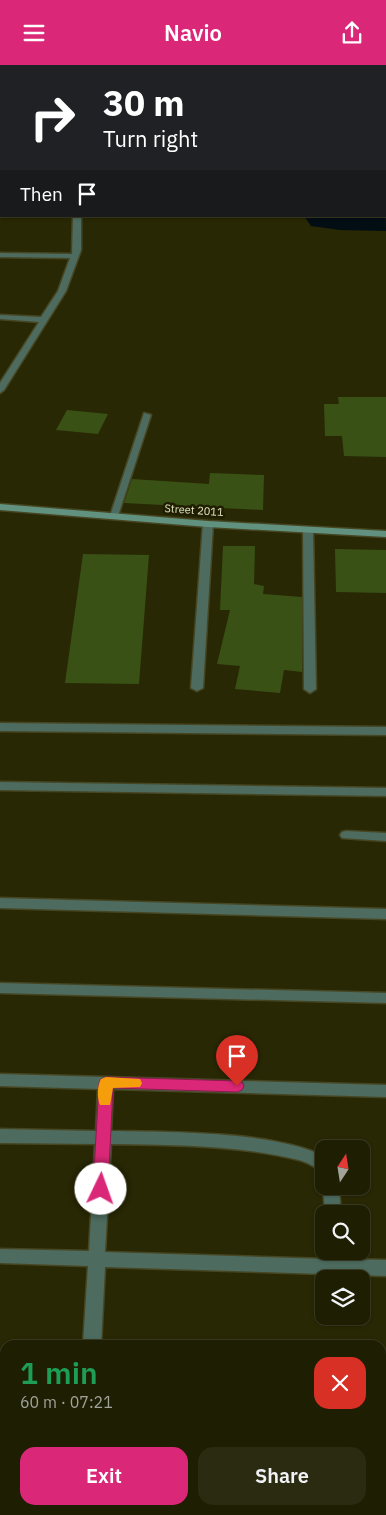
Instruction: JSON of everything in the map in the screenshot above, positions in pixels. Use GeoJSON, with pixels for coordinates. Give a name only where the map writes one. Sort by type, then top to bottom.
{"type":"FeatureCollection","features":[{"type":"Feature","properties":{"kind":"main road","name":"Street 2011"},"geometry":{"type":"LineString","coordinates":[[0,507],[208,524],[386,535]]}},
{"type":"Feature","properties":{"kind":"street"},"geometry":{"type":"LineString","coordinates":[[0,390],[62,291],[75,256],[77,217]]}},
{"type":"Feature","properties":{"kind":"street"},"geometry":{"type":"LineString","coordinates":[[0,255],[75,256]]}},
{"type":"Feature","properties":{"kind":"street"},"geometry":{"type":"LineString","coordinates":[[0,317],[45,320]]}},
{"type":"Feature","properties":{"kind":"street"},"geometry":{"type":"LineString","coordinates":[[197,688],[208,524]]}},
{"type":"Feature","properties":{"kind":"street"},"geometry":{"type":"LineString","coordinates":[[308,530],[310,689]]}},
{"type":"Feature","properties":{"kind":"street"},"geometry":{"type":"LineString","coordinates":[[0,727],[386,731]]}},
{"type":"Feature","properties":{"kind":"street"},"geometry":{"type":"LineString","coordinates":[[0,786],[386,792]]}},
{"type":"Feature","properties":{"kind":"street"},"geometry":{"type":"LineString","coordinates":[[0,903],[386,914]]}},
{"type":"Feature","properties":{"kind":"street"},"geometry":{"type":"LineString","coordinates":[[0,988],[386,998]]}},
{"type":"Feature","properties":{"kind":"street"},"geometry":{"type":"LineString","coordinates":[[0,1080],[386,1091]]}},
{"type":"Feature","properties":{"kind":"street"},"geometry":{"type":"LineString","coordinates":[[92,1340],[106,1083]]}},
{"type":"Feature","properties":{"kind":"street"},"geometry":{"type":"LineString","coordinates":[[0,1136],[104,1137],[261,1145],[310,1155],[315,1158]]}},
{"type":"Feature","properties":{"kind":"street"},"geometry":{"type":"LineString","coordinates":[[0,1256],[97,1259],[315,1259]]}},
{"type":"Feature","properties":{"kind":"street"},"geometry":{"type":"LineString","coordinates":[[342,1260],[386,1268]]}},
{"type":"Feature","properties":{"kind":"lane"},"geometry":{"type":"LineString","coordinates":[[114,516],[147,415]]}},
{"type":"Feature","properties":{"kind":"lane"},"geometry":{"type":"LineString","coordinates":[[346,835],[386,837]]}},
{"type":"Feature","properties":{"kind":"shaded area"},"geometry":{"type":"Polygon","coordinates":[[[305,217],[386,217],[386,231],[340,230],[311,226],[305,217]]]}},
{"type":"Feature","properties":{"kind":"building"},"geometry":{"type":"Polygon","coordinates":[[[338,397],[386,397],[386,457],[344,456],[342,436],[325,436],[324,404],[339,404],[338,397]]]}},
{"type":"Feature","properties":{"kind":"building"},"geometry":{"type":"Polygon","coordinates":[[[67,410],[108,414],[98,434],[56,430],[67,410]]]}},
{"type":"Feature","properties":{"kind":"building"},"geometry":{"type":"Polygon","coordinates":[[[210,473],[264,475],[263,510],[124,503],[132,479],[209,484],[210,473]]]}},
{"type":"Feature","properties":{"kind":"building"},"geometry":{"type":"Polygon","coordinates":[[[223,546],[255,546],[254,584],[264,586],[263,594],[302,597],[302,672],[284,670],[280,693],[235,689],[240,666],[217,664],[230,610],[220,610],[223,546]]]}},
{"type":"Feature","properties":{"kind":"building"},"geometry":{"type":"Polygon","coordinates":[[[335,549],[386,550],[386,593],[336,592],[335,549]]]}},
{"type":"Feature","properties":{"kind":"building"},"geometry":{"type":"Polygon","coordinates":[[[83,554],[149,555],[139,684],[65,683],[83,554]]]}},
{"type":"Feature","properties":{"kind":"slow traffic"},"geometry":{"type":"LineString","coordinates":[[105,1101],[106,1083],[135,1083]]}},
{"type":"Feature","properties":{"kind":"route"},"geometry":{"type":"LineString","coordinates":[[101,1189],[106,1083],[237,1086]]}}]}
